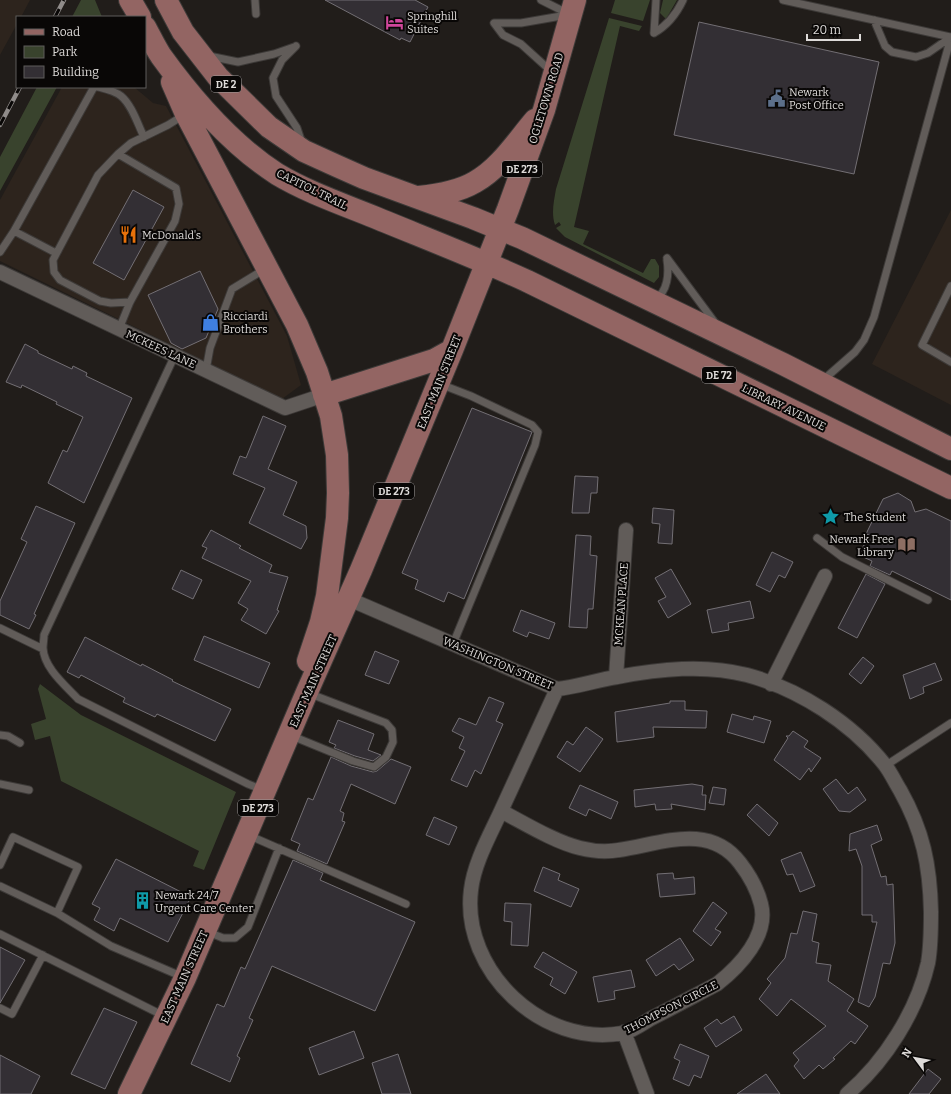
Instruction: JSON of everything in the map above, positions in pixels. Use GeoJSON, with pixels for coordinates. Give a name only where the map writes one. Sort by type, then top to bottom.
{"type":"FeatureCollection","features":[{"type":"Feature","properties":{"kind":"main road"},"geometry":{"type":"LineString","coordinates":[[130,0],[139,16]]}},
{"type":"Feature","properties":{"kind":"main road","name":"DE 2"},"geometry":{"type":"LineString","coordinates":[[166,0],[183,32],[218,77],[269,127],[304,151],[337,166],[500,228]]}},
{"type":"Feature","properties":{"kind":"main road","name":"OGLETOWN ROAD"},"geometry":{"type":"LineString","coordinates":[[486,262],[544,110],[573,7]]}},
{"type":"Feature","properties":{"kind":"main road","name":"CAPITOL TRAIL"},"geometry":{"type":"LineString","coordinates":[[146,29],[160,55],[201,106],[252,156],[278,174],[333,201],[486,262]]}},
{"type":"Feature","properties":{"kind":"main road"},"geometry":{"type":"LineString","coordinates":[[160,55],[186,114],[300,331],[317,372],[331,416],[337,455],[338,493],[332,568],[321,622],[301,681],[293,726]]}},
{"type":"Feature","properties":{"kind":"main road"},"geometry":{"type":"LineString","coordinates":[[416,197],[447,193],[475,183],[500,162],[544,110]]}},
{"type":"Feature","properties":{"kind":"main road"},"geometry":{"type":"LineString","coordinates":[[500,228],[723,334],[951,449]]}},
{"type":"Feature","properties":{"kind":"main road","name":"EAST MAIN STREET"},"geometry":{"type":"LineString","coordinates":[[129,1094],[185,978],[307,692],[349,599],[452,350],[486,262]]}},
{"type":"Feature","properties":{"kind":"main road","name":"LIBRARY AVENUE"},"geometry":{"type":"LineString","coordinates":[[486,262],[951,488]]}},
{"type":"Feature","properties":{"kind":"main road"},"geometry":{"type":"LineString","coordinates":[[324,395],[434,360],[452,350]]}},
{"type":"Feature","properties":{"kind":"street","name":"MCKEES LANE"},"geometry":{"type":"LineString","coordinates":[[0,272],[285,408],[324,395]]}},
{"type":"Feature","properties":{"kind":"street","name":"MCKEAN PLACE"},"geometry":{"type":"LineString","coordinates":[[616,677],[626,530]]}},
{"type":"Feature","properties":{"kind":"street"},"geometry":{"type":"LineString","coordinates":[[772,684],[825,576]]}},
{"type":"Feature","properties":{"kind":"street","name":"WASHINGTON STREET"},"geometry":{"type":"LineString","coordinates":[[349,599],[557,689],[660,670],[696,668],[721,671],[746,675],[772,684],[825,710],[852,731],[885,766],[911,809],[921,837],[928,865],[931,932],[928,963],[916,998],[900,1032],[877,1064],[847,1094]]}},
{"type":"Feature","properties":{"kind":"street","name":"THOMPSON CIRCLE"},"geometry":{"type":"LineString","coordinates":[[500,811],[564,842],[581,848],[618,850],[678,839],[702,839],[720,845],[736,858],[748,873],[757,891],[763,912],[760,930],[743,960],[728,976],[717,984],[624,1032],[599,1035],[561,1027],[540,1018],[524,1008],[513,997],[488,965],[479,949],[473,931],[470,908],[470,890],[474,872],[500,811],[557,689]]}},
{"type":"Feature","properties":{"kind":"street"},"geometry":{"type":"LineString","coordinates":[[624,1032],[647,1094]]}},
{"type":"Feature","properties":{"kind":"lane"},"geometry":{"type":"LineString","coordinates":[[255,0],[256,14]]}},
{"type":"Feature","properties":{"kind":"lane"},"geometry":{"type":"LineString","coordinates":[[541,0],[573,7]]}},
{"type":"Feature","properties":{"kind":"lane"},"geometry":{"type":"LineString","coordinates":[[656,0],[654,33],[671,21],[683,0]]}},
{"type":"Feature","properties":{"kind":"lane"},"geometry":{"type":"LineString","coordinates":[[783,0],[951,37]]}},
{"type":"Feature","properties":{"kind":"lane"},"geometry":{"type":"LineString","coordinates":[[554,74],[521,44],[503,35],[494,23],[521,23],[573,7]]}},
{"type":"Feature","properties":{"kind":"lane"},"geometry":{"type":"LineString","coordinates":[[874,20],[885,46],[892,52],[900,54],[916,57],[928,54],[951,37]]}},
{"type":"Feature","properties":{"kind":"lane"},"geometry":{"type":"LineString","coordinates":[[821,383],[854,352],[864,340],[874,317],[951,37]]}},
{"type":"Feature","properties":{"kind":"lane"},"geometry":{"type":"LineString","coordinates":[[201,55],[238,62],[274,54],[296,46],[282,60],[273,78],[276,96],[297,128],[304,151]]}},
{"type":"Feature","properties":{"kind":"lane"},"geometry":{"type":"LineString","coordinates":[[0,252],[14,231],[93,88]]}},
{"type":"Feature","properties":{"kind":"lane"},"geometry":{"type":"LineString","coordinates":[[102,88],[121,96],[132,111],[144,137]]}},
{"type":"Feature","properties":{"kind":"lane"},"geometry":{"type":"LineString","coordinates":[[130,302],[111,303],[100,301],[60,280],[54,272],[53,260],[98,175],[131,143],[186,114]]}},
{"type":"Feature","properties":{"kind":"lane"},"geometry":{"type":"LineString","coordinates":[[118,154],[176,188],[180,204],[175,221],[130,302],[118,329]]}},
{"type":"Feature","properties":{"kind":"lane"},"geometry":{"type":"LineString","coordinates":[[14,231],[56,253]]}},
{"type":"Feature","properties":{"kind":"lane"},"geometry":{"type":"LineString","coordinates":[[653,301],[658,297],[666,285],[668,274],[667,258],[723,334]]}},
{"type":"Feature","properties":{"kind":"lane"},"geometry":{"type":"LineString","coordinates":[[206,370],[210,348],[232,289],[267,268]]}},
{"type":"Feature","properties":{"kind":"lane"},"geometry":{"type":"LineString","coordinates":[[951,286],[922,346],[951,362]]}},
{"type":"Feature","properties":{"kind":"lane"},"geometry":{"type":"LineString","coordinates":[[175,355],[44,635],[43,649],[48,666],[78,699],[248,784],[265,791]]}},
{"type":"Feature","properties":{"kind":"lane"},"geometry":{"type":"LineString","coordinates":[[438,383],[532,425],[538,432],[535,445],[453,644]]}},
{"type":"Feature","properties":{"kind":"lane"},"geometry":{"type":"LineString","coordinates":[[817,538],[842,557],[928,600]]}},
{"type":"Feature","properties":{"kind":"lane"},"geometry":{"type":"LineString","coordinates":[[0,628],[43,649]]}},
{"type":"Feature","properties":{"kind":"lane"},"geometry":{"type":"LineString","coordinates":[[293,726],[353,761],[374,767],[386,757],[393,742],[392,730],[386,723],[307,692]]}},
{"type":"Feature","properties":{"kind":"lane"},"geometry":{"type":"LineString","coordinates":[[885,766],[951,723]]}},
{"type":"Feature","properties":{"kind":"lane"},"geometry":{"type":"LineString","coordinates":[[0,735],[8,736],[20,743]]}},
{"type":"Feature","properties":{"kind":"lane"},"geometry":{"type":"LineString","coordinates":[[0,784],[29,790]]}},
{"type":"Feature","properties":{"kind":"lane"},"geometry":{"type":"LineString","coordinates":[[246,834],[406,904]]}},
{"type":"Feature","properties":{"kind":"lane"},"geometry":{"type":"LineString","coordinates":[[0,865],[13,837],[78,867],[57,913]]}},
{"type":"Feature","properties":{"kind":"lane"},"geometry":{"type":"LineString","coordinates":[[204,931],[223,938],[235,938],[248,927],[279,848]]}},
{"type":"Feature","properties":{"kind":"lane"},"geometry":{"type":"LineString","coordinates":[[0,886],[57,913],[111,946],[185,978]]}},
{"type":"Feature","properties":{"kind":"lane"},"geometry":{"type":"LineString","coordinates":[[0,934],[166,1017]]}},
{"type":"Feature","properties":{"kind":"lane"},"geometry":{"type":"LineString","coordinates":[[0,1008],[12,1014],[43,956]]}},
{"type":"Feature","properties":{"kind":"shaded area"},"geometry":{"type":"Polygon","coordinates":[[[0,0],[30,0],[22,16],[16,16],[16,26],[0,55],[0,0]]]}},
{"type":"Feature","properties":{"kind":"shaded area"},"geometry":{"type":"Polygon","coordinates":[[[61,88],[135,88],[153,103],[166,106],[287,336],[301,385],[282,399],[0,261],[0,200],[61,88]]]}},
{"type":"Feature","properties":{"kind":"shaded area"},"geometry":{"type":"Polygon","coordinates":[[[951,210],[951,405],[872,364],[951,210]]]}},
{"type":"Feature","properties":{"kind":"green space"},"geometry":{"type":"Polygon","coordinates":[[[81,0],[95,0],[102,16],[73,16],[81,0]]]}},
{"type":"Feature","properties":{"kind":"green space"},"geometry":{"type":"Polygon","coordinates":[[[615,0],[650,0],[643,21],[611,13],[615,0]]]}},
{"type":"Feature","properties":{"kind":"green space"},"geometry":{"type":"Polygon","coordinates":[[[663,0],[677,0],[666,19],[660,13],[663,0]]]}},
{"type":"Feature","properties":{"kind":"green space"},"geometry":{"type":"Polygon","coordinates":[[[609,18],[642,26],[639,31],[620,26],[574,227],[589,231],[583,244],[643,273],[651,259],[655,259],[659,266],[659,277],[654,283],[565,237],[556,228],[561,225],[559,222],[555,225],[553,216],[556,189],[609,18]]]}},
{"type":"Feature","properties":{"kind":"green space"},"geometry":{"type":"Polygon","coordinates":[[[36,88],[56,88],[0,191],[0,157],[36,88]]]}},
{"type":"Feature","properties":{"kind":"green space"},"geometry":{"type":"Polygon","coordinates":[[[40,684],[81,715],[236,792],[204,870],[193,866],[199,851],[61,781],[50,736],[35,740],[31,724],[46,719],[38,689],[40,684]]]}},
{"type":"Feature","properties":{"kind":"building","name":"Springhill Suites"},"geometry":{"type":"Polygon","coordinates":[[[325,0],[415,0],[428,7],[410,42],[401,38],[400,40],[325,0]]]}},
{"type":"Feature","properties":{"kind":"building","name":"Newark Post Office"},"geometry":{"type":"Polygon","coordinates":[[[699,22],[879,62],[854,174],[674,135],[699,22]]]}},
{"type":"Feature","properties":{"kind":"building","name":"McDonald's"},"geometry":{"type":"Polygon","coordinates":[[[133,190],[164,207],[124,280],[93,263],[133,190]]]}},
{"type":"Feature","properties":{"kind":"building"},"geometry":{"type":"Polygon","coordinates":[[[200,271],[218,309],[206,338],[182,349],[171,343],[148,295],[200,271]]]}},
{"type":"Feature","properties":{"kind":"building"},"geometry":{"type":"Polygon","coordinates":[[[25,344],[38,351],[38,353],[72,369],[73,366],[87,373],[86,376],[132,398],[84,503],[48,483],[63,450],[67,452],[83,417],[56,404],[57,402],[22,385],[21,388],[6,382],[25,344]]]}},
{"type":"Feature","properties":{"kind":"building"},"geometry":{"type":"Polygon","coordinates":[[[472,408],[532,432],[464,599],[448,592],[444,602],[415,589],[418,580],[402,573],[472,408]]]}},
{"type":"Feature","properties":{"kind":"building"},"geometry":{"type":"Polygon","coordinates":[[[263,416],[286,426],[268,469],[297,482],[283,515],[306,526],[307,538],[301,549],[249,523],[265,488],[233,474],[240,456],[246,458],[263,416]]]}},
{"type":"Feature","properties":{"kind":"building"},"geometry":{"type":"Polygon","coordinates":[[[575,476],[598,477],[597,493],[591,493],[589,513],[572,513],[575,476]]]}},
{"type":"Feature","properties":{"kind":"building","name":"Newark Free Library"},"geometry":{"type":"Polygon","coordinates":[[[898,493],[911,501],[915,512],[926,509],[951,521],[951,600],[892,571],[890,575],[870,566],[872,561],[859,555],[869,535],[866,534],[883,499],[898,493]]]}},
{"type":"Feature","properties":{"kind":"building"},"geometry":{"type":"Polygon","coordinates":[[[36,506],[75,523],[34,614],[36,615],[29,629],[0,615],[0,601],[27,542],[21,539],[36,506]]]}},
{"type":"Feature","properties":{"kind":"building"},"geometry":{"type":"Polygon","coordinates":[[[653,508],[674,510],[672,544],[658,543],[660,524],[652,523],[653,508]]]}},
{"type":"Feature","properties":{"kind":"building"},"geometry":{"type":"Polygon","coordinates":[[[211,530],[241,546],[239,548],[272,565],[269,572],[288,577],[277,610],[279,611],[266,634],[241,620],[248,609],[238,603],[251,581],[202,558],[207,548],[202,546],[211,530]]]}},
{"type":"Feature","properties":{"kind":"building"},"geometry":{"type":"Polygon","coordinates":[[[576,535],[591,536],[590,555],[597,556],[593,609],[588,609],[587,628],[569,627],[576,535]]]}},
{"type":"Feature","properties":{"kind":"building"},"geometry":{"type":"Polygon","coordinates":[[[772,552],[793,562],[785,578],[779,575],[770,592],[756,585],[772,552]]]}},
{"type":"Feature","properties":{"kind":"building"},"geometry":{"type":"Polygon","coordinates":[[[671,569],[691,604],[668,618],[658,601],[666,597],[655,578],[671,569]]]}},
{"type":"Feature","properties":{"kind":"building"},"geometry":{"type":"Polygon","coordinates":[[[181,570],[202,580],[193,599],[172,589],[181,570]]]}},
{"type":"Feature","properties":{"kind":"building"},"geometry":{"type":"Polygon","coordinates":[[[866,574],[885,584],[857,638],[838,628],[866,574]]]}},
{"type":"Feature","properties":{"kind":"building"},"geometry":{"type":"Polygon","coordinates":[[[750,601],[754,618],[728,623],[729,630],[712,633],[707,610],[750,601]]]}},
{"type":"Feature","properties":{"kind":"building"},"geometry":{"type":"Polygon","coordinates":[[[521,610],[555,623],[549,639],[529,632],[527,637],[513,631],[521,610]]]}},
{"type":"Feature","properties":{"kind":"building"},"geometry":{"type":"Polygon","coordinates":[[[204,636],[270,663],[259,688],[194,660],[204,636]]]}},
{"type":"Feature","properties":{"kind":"building"},"geometry":{"type":"Polygon","coordinates":[[[85,637],[141,666],[142,664],[173,680],[172,681],[231,709],[215,741],[157,714],[155,717],[123,702],[125,698],[81,675],[79,678],[67,672],[85,637]]]}},
{"type":"Feature","properties":{"kind":"building"},"geometry":{"type":"Polygon","coordinates":[[[375,651],[399,661],[389,684],[365,675],[375,651]]]}},
{"type":"Feature","properties":{"kind":"building"},"geometry":{"type":"Polygon","coordinates":[[[863,657],[874,666],[861,684],[849,674],[863,657]]]}},
{"type":"Feature","properties":{"kind":"building"},"geometry":{"type":"Polygon","coordinates":[[[935,663],[942,680],[923,687],[924,693],[910,699],[903,675],[935,663]]]}},
{"type":"Feature","properties":{"kind":"building"},"geometry":{"type":"Polygon","coordinates":[[[489,697],[504,703],[496,721],[503,724],[481,774],[475,770],[467,787],[451,780],[465,751],[459,748],[464,737],[452,731],[459,718],[476,725],[489,697]]]}},
{"type":"Feature","properties":{"kind":"building"},"geometry":{"type":"Polygon","coordinates":[[[670,701],[685,701],[685,710],[707,711],[706,728],[653,727],[654,737],[617,742],[615,712],[670,703],[670,701]]]}},
{"type":"Feature","properties":{"kind":"building"},"geometry":{"type":"Polygon","coordinates":[[[732,714],[753,720],[754,716],[771,721],[764,743],[727,732],[732,714]]]}},
{"type":"Feature","properties":{"kind":"building"},"geometry":{"type":"Polygon","coordinates":[[[338,720],[374,734],[368,750],[381,755],[373,761],[334,748],[336,745],[329,742],[338,720]]]}},
{"type":"Feature","properties":{"kind":"building"},"geometry":{"type":"Polygon","coordinates":[[[586,727],[603,739],[580,772],[557,757],[567,741],[573,745],[586,727]]]}},
{"type":"Feature","properties":{"kind":"building"},"geometry":{"type":"Polygon","coordinates":[[[793,731],[808,741],[804,747],[821,758],[811,772],[809,768],[800,780],[774,760],[788,738],[786,736],[789,736],[793,731]]]}},
{"type":"Feature","properties":{"kind":"building"},"geometry":{"type":"Polygon","coordinates":[[[331,757],[351,766],[373,772],[377,771],[391,759],[411,767],[395,804],[351,784],[340,811],[344,813],[342,821],[345,822],[327,864],[297,851],[300,844],[291,840],[308,798],[313,800],[331,757]]]}},
{"type":"Feature","properties":{"kind":"building"},"geometry":{"type":"Polygon","coordinates":[[[836,779],[848,794],[857,787],[866,800],[850,812],[839,811],[823,789],[836,779]]]}},
{"type":"Feature","properties":{"kind":"building"},"geometry":{"type":"Polygon","coordinates":[[[692,784],[703,786],[702,795],[706,795],[705,810],[671,804],[672,809],[656,810],[655,804],[635,807],[634,790],[692,784]]]}},
{"type":"Feature","properties":{"kind":"building"},"geometry":{"type":"Polygon","coordinates":[[[580,785],[618,802],[611,819],[589,809],[586,816],[569,808],[580,785]]]}},
{"type":"Feature","properties":{"kind":"building"},"geometry":{"type":"Polygon","coordinates":[[[713,787],[726,789],[724,805],[709,803],[713,787]]]}},
{"type":"Feature","properties":{"kind":"building"},"geometry":{"type":"Polygon","coordinates":[[[757,804],[778,823],[769,836],[747,815],[757,804]]]}},
{"type":"Feature","properties":{"kind":"building"},"geometry":{"type":"Polygon","coordinates":[[[434,817],[457,827],[449,845],[426,835],[434,817]]]}},
{"type":"Feature","properties":{"kind":"building"},"geometry":{"type":"Polygon","coordinates":[[[877,825],[882,840],[871,845],[881,877],[886,876],[887,885],[893,884],[895,943],[890,964],[883,963],[875,997],[869,1007],[858,1002],[877,922],[872,922],[872,915],[862,915],[862,866],[856,849],[849,851],[850,834],[877,825]]]}},
{"type":"Feature","properties":{"kind":"building"},"geometry":{"type":"Polygon","coordinates":[[[801,852],[815,886],[800,892],[793,874],[787,875],[781,860],[801,852]]]}},
{"type":"Feature","properties":{"kind":"building","name":"Newark 24/7 Urgent Care Center"},"geometry":{"type":"Polygon","coordinates":[[[116,859],[191,897],[168,942],[120,918],[114,931],[94,920],[100,908],[92,904],[116,859]]]}},
{"type":"Feature","properties":{"kind":"building"},"geometry":{"type":"Polygon","coordinates":[[[293,860],[323,873],[320,880],[415,922],[375,1011],[272,966],[249,1018],[253,1020],[237,1056],[240,1058],[230,1082],[191,1064],[217,1004],[224,1007],[241,967],[245,969],[293,860]]]}},
{"type":"Feature","properties":{"kind":"building"},"geometry":{"type":"Polygon","coordinates":[[[543,867],[560,874],[558,880],[579,889],[571,907],[534,891],[543,867]]]}},
{"type":"Feature","properties":{"kind":"building"},"geometry":{"type":"Polygon","coordinates":[[[673,873],[674,879],[694,877],[695,894],[660,897],[657,874],[673,873]]]}},
{"type":"Feature","properties":{"kind":"building"},"geometry":{"type":"Polygon","coordinates":[[[713,902],[727,913],[715,929],[721,932],[711,946],[693,931],[713,902]]]}},
{"type":"Feature","properties":{"kind":"building"},"geometry":{"type":"Polygon","coordinates":[[[505,903],[531,904],[528,946],[511,945],[512,922],[504,921],[505,903]]]}},
{"type":"Feature","properties":{"kind":"building"},"geometry":{"type":"Polygon","coordinates":[[[803,911],[817,914],[812,941],[819,943],[816,963],[831,965],[828,981],[854,999],[847,1011],[868,1026],[855,1044],[851,1041],[833,1058],[835,1059],[823,1069],[819,1065],[804,1079],[794,1066],[799,1060],[793,1053],[826,1026],[791,999],[777,1016],[759,999],[771,983],[767,979],[785,958],[791,933],[797,934],[803,911]]]}},
{"type":"Feature","properties":{"kind":"building"},"geometry":{"type":"Polygon","coordinates":[[[680,938],[694,960],[679,970],[674,964],[656,976],[646,960],[680,938]]]}},
{"type":"Feature","properties":{"kind":"building"},"geometry":{"type":"Polygon","coordinates":[[[0,947],[25,960],[0,1003],[0,947]]]}},
{"type":"Feature","properties":{"kind":"building"},"geometry":{"type":"Polygon","coordinates":[[[543,952],[577,972],[565,994],[550,985],[553,978],[534,967],[543,952]]]}},
{"type":"Feature","properties":{"kind":"building"},"geometry":{"type":"Polygon","coordinates":[[[631,970],[635,987],[614,991],[615,999],[598,1002],[593,977],[631,970]]]}},
{"type":"Feature","properties":{"kind":"building"},"geometry":{"type":"Polygon","coordinates":[[[104,1008],[137,1022],[105,1089],[71,1074],[104,1008]]]}},
{"type":"Feature","properties":{"kind":"building"},"geometry":{"type":"Polygon","coordinates":[[[734,1016],[742,1030],[716,1047],[704,1028],[717,1019],[721,1024],[734,1016]]]}},
{"type":"Feature","properties":{"kind":"building"},"geometry":{"type":"Polygon","coordinates":[[[354,1031],[364,1058],[319,1075],[309,1048],[354,1031]]]}},
{"type":"Feature","properties":{"kind":"building"},"geometry":{"type":"Polygon","coordinates":[[[680,1044],[709,1056],[701,1078],[694,1075],[689,1086],[673,1079],[680,1061],[674,1058],[680,1044]]]}},
{"type":"Feature","properties":{"kind":"building"},"geometry":{"type":"Polygon","coordinates":[[[398,1054],[411,1094],[382,1094],[372,1063],[398,1054]]]}},
{"type":"Feature","properties":{"kind":"building"},"geometry":{"type":"Polygon","coordinates":[[[0,1055],[40,1076],[31,1094],[0,1094],[0,1055]]]}},
{"type":"Feature","properties":{"kind":"building"},"geometry":{"type":"Polygon","coordinates":[[[928,1069],[941,1079],[929,1094],[909,1094],[928,1069]]]}},
{"type":"Feature","properties":{"kind":"building"},"geometry":{"type":"Polygon","coordinates":[[[766,1074],[780,1094],[737,1094],[766,1074]]]}},
{"type":"Feature","properties":{"kind":"railway"},"geometry":{"type":"LineString","coordinates":[[56,16],[64,0]]}},
{"type":"Feature","properties":{"kind":"railway"},"geometry":{"type":"LineString","coordinates":[[0,125],[19,88]]}},
{"type":"Feature","properties":{"kind":"place","name":"Springhill Suites"},"geometry":{"type":"Point","coordinates":[394,22]}},
{"type":"Feature","properties":{"kind":"place","name":"Newark Post Office"},"geometry":{"type":"Point","coordinates":[776,98]}},
{"type":"Feature","properties":{"kind":"place","name":"McDonald's"},"geometry":{"type":"Point","coordinates":[129,235]}},
{"type":"Feature","properties":{"kind":"place","name":"Ricciardi Brothers"},"geometry":{"type":"Point","coordinates":[210,322]}},
{"type":"Feature","properties":{"kind":"place","name":"The Student"},"geometry":{"type":"Point","coordinates":[831,517]}},
{"type":"Feature","properties":{"kind":"place","name":"Newark Free Library"},"geometry":{"type":"Point","coordinates":[907,545]}},
{"type":"Feature","properties":{"kind":"place","name":"Newark 24/7 Urgent Care Center"},"geometry":{"type":"Point","coordinates":[142,901]}}]}
